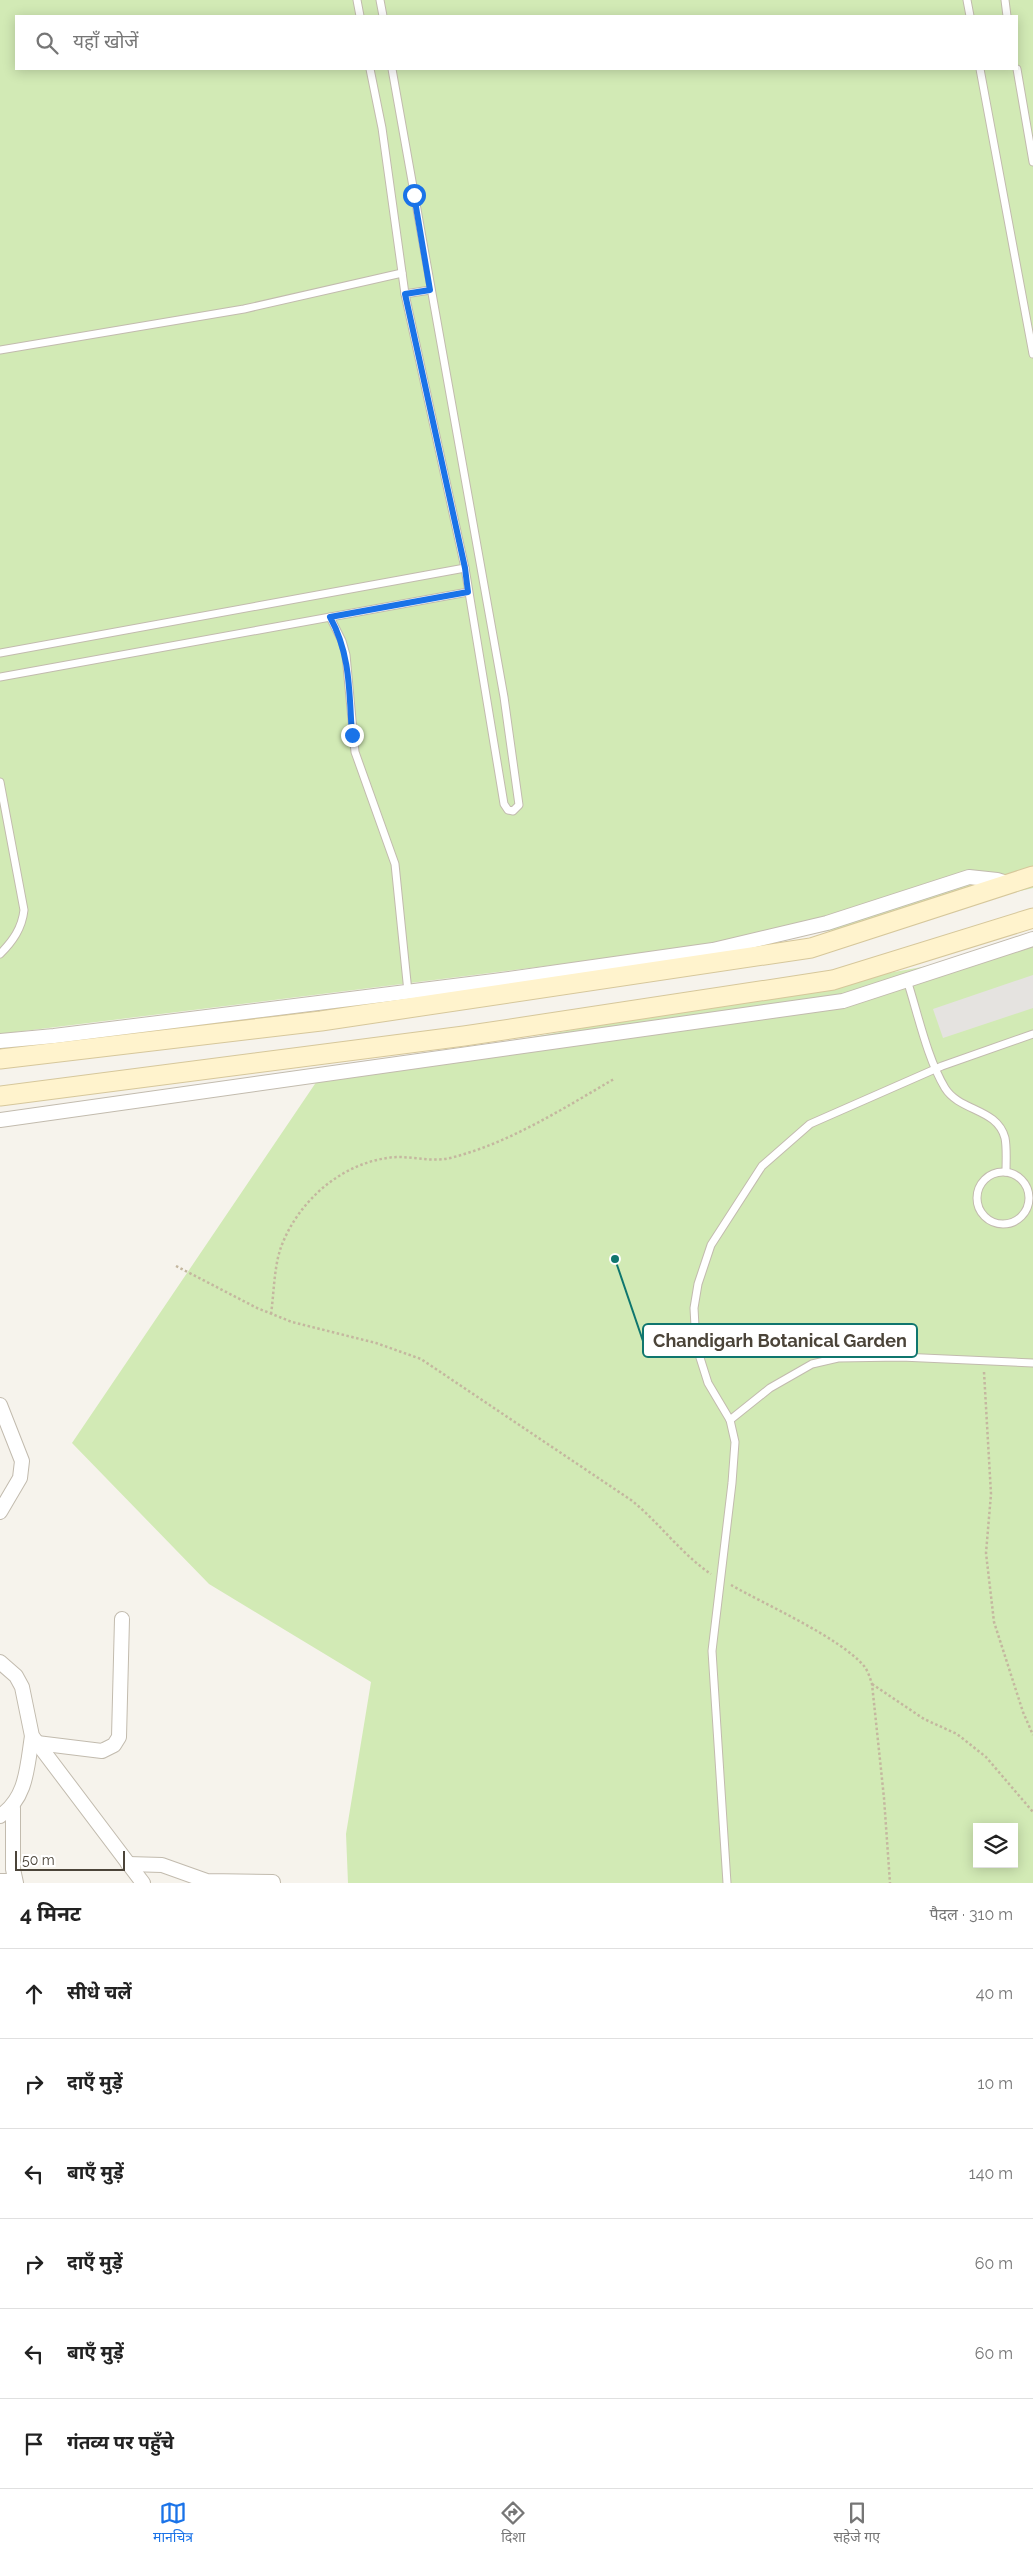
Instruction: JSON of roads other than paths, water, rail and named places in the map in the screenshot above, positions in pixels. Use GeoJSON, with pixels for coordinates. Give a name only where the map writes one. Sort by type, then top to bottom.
{"type":"FeatureCollection","features":[{"type":"Feature","properties":{"kind":"main road"},"geometry":{"type":"LineString","coordinates":[[0,1059],[321,1021],[409,1000],[811,948],[1010,884],[1031,874]]}},
{"type":"Feature","properties":{"kind":"main road"},"geometry":{"type":"LineString","coordinates":[[0,1096],[464,1036],[832,980],[1033,918]]}},
{"type":"Feature","properties":{"kind":"street"},"geometry":{"type":"LineString","coordinates":[[0,1120],[834,1002],[1033,939]]}},
{"type":"Feature","properties":{"kind":"street"},"geometry":{"type":"LineString","coordinates":[[0,1041],[409,1000]]}},
{"type":"Feature","properties":{"kind":"street"},"geometry":{"type":"LineString","coordinates":[[0,1405],[22,1462],[20,1478],[0,1512]]}},
{"type":"Feature","properties":{"kind":"street"},"geometry":{"type":"LineString","coordinates":[[34,1740],[102,1750],[114,1745],[119,1737],[122,1619]]}},
{"type":"Feature","properties":{"kind":"street"},"geometry":{"type":"LineString","coordinates":[[0,1662],[16,1676],[22,1687],[34,1740],[143,1883]]}},
{"type":"Feature","properties":{"kind":"street"},"geometry":{"type":"LineString","coordinates":[[0,1816],[13,1808],[20,1796],[34,1740]]}},
{"type":"Feature","properties":{"kind":"street"},"geometry":{"type":"LineString","coordinates":[[0,1881],[15,1882],[13,1808]]}},
{"type":"Feature","properties":{"kind":"street"},"geometry":{"type":"LineString","coordinates":[[128,1864],[162,1865],[207,1881],[273,1882]]}},
{"type":"Feature","properties":{"kind":"lane"},"geometry":{"type":"LineString","coordinates":[[357,0],[360,15]]}},
{"type":"Feature","properties":{"kind":"lane"},"geometry":{"type":"LineString","coordinates":[[380,0],[383,15]]}},
{"type":"Feature","properties":{"kind":"lane"},"geometry":{"type":"LineString","coordinates":[[967,0],[970,15]]}},
{"type":"Feature","properties":{"kind":"lane"},"geometry":{"type":"LineString","coordinates":[[1005,0],[1008,15]]}},
{"type":"Feature","properties":{"kind":"lane"},"geometry":{"type":"LineString","coordinates":[[370,70],[382,128],[405,294],[465,568],[504,804],[508,810],[513,811],[519,805],[504,697],[392,70]]}},
{"type":"Feature","properties":{"kind":"lane"},"geometry":{"type":"LineString","coordinates":[[980,70],[1033,354]]}},
{"type":"Feature","properties":{"kind":"lane"},"geometry":{"type":"LineString","coordinates":[[1017,70],[1033,162]]}},
{"type":"Feature","properties":{"kind":"lane"},"geometry":{"type":"LineString","coordinates":[[0,350],[244,309],[402,273]]}},
{"type":"Feature","properties":{"kind":"lane"},"geometry":{"type":"LineString","coordinates":[[405,294],[430,290]]}},
{"type":"Feature","properties":{"kind":"lane"},"geometry":{"type":"LineString","coordinates":[[0,653],[465,568]]}},
{"type":"Feature","properties":{"kind":"lane"},"geometry":{"type":"LineString","coordinates":[[0,677],[468,592]]}},
{"type":"Feature","properties":{"kind":"lane"},"geometry":{"type":"LineString","coordinates":[[330,617],[346,654],[354,752],[395,864],[409,1000]]}},
{"type":"Feature","properties":{"kind":"lane"},"geometry":{"type":"LineString","coordinates":[[0,782],[24,910],[20,927],[12,942],[0,954]]}},
{"type":"Feature","properties":{"kind":"lane"},"geometry":{"type":"LineString","coordinates":[[906,980],[936,1068],[946,1090],[955,1099],[994,1119],[1001,1128],[1005,1139],[1006,1172]]}},
{"type":"Feature","properties":{"kind":"lane"},"geometry":{"type":"LineString","coordinates":[[727,1883],[712,1651],[732,1483],[734,1442],[730,1420],[708,1383],[700,1363],[696,1345],[694,1308],[698,1284],[711,1246],[762,1166],[810,1124],[936,1068],[1033,1034]]}},
{"type":"Feature","properties":{"kind":"lane"},"geometry":{"type":"LineString","coordinates":[[1006,1172],[1022,1180],[1029,1196],[1025,1213],[1018,1220],[1001,1224],[986,1218],[981,1212],[977,1196],[984,1181],[990,1176],[1006,1172]]}},
{"type":"Feature","properties":{"kind":"lane"},"geometry":{"type":"LineString","coordinates":[[730,1420],[770,1388],[812,1364],[838,1358],[1033,1363]]}},
{"type":"Feature","properties":{"kind":"place","name":"Chandigarh Botanical Garden"},"geometry":{"type":"Point","coordinates":[615,1259]}}]}
